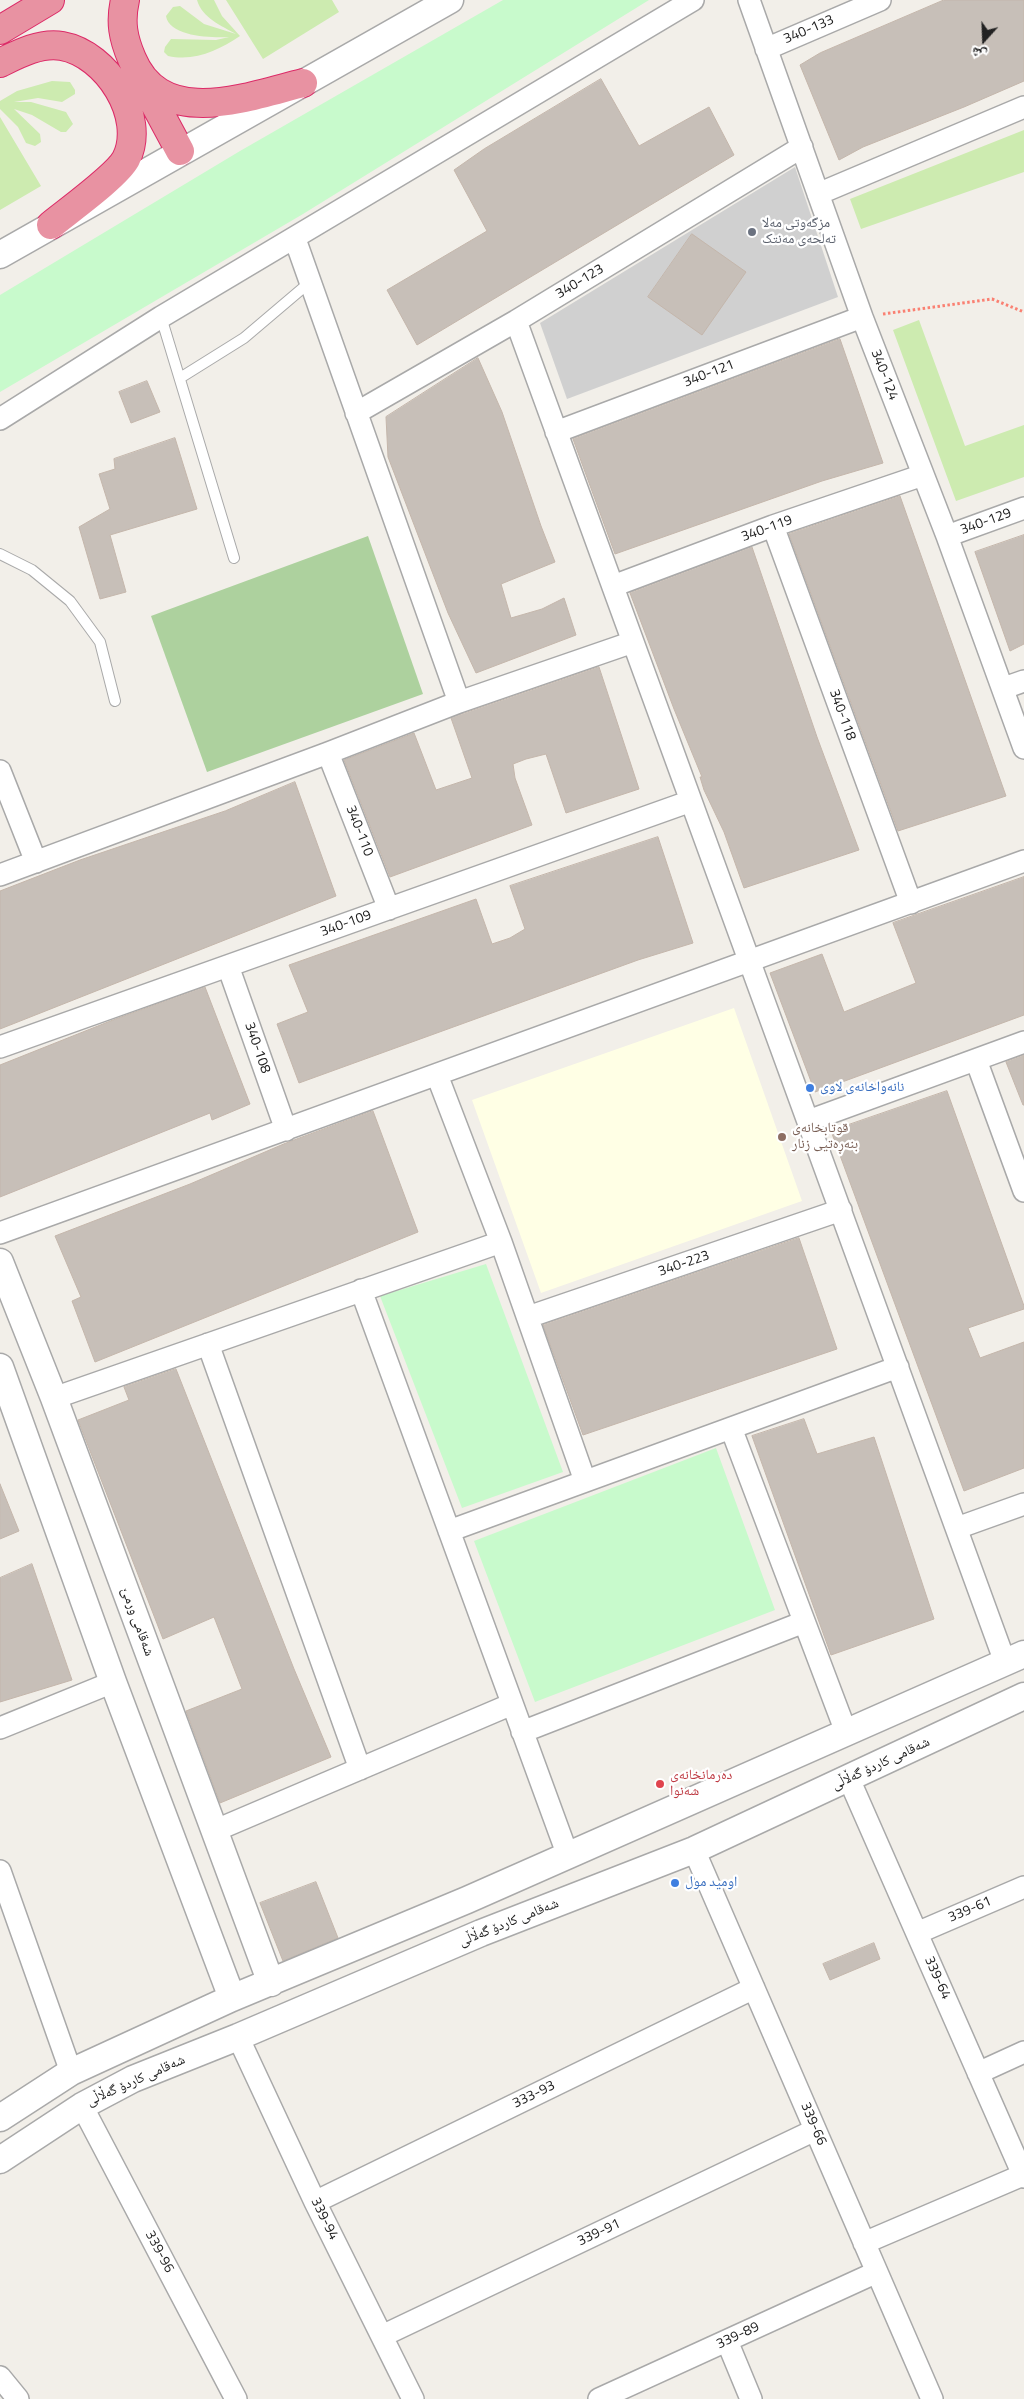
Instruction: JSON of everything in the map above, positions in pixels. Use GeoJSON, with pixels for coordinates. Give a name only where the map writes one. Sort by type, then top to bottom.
{"type":"FeatureCollection","features":[{"type":"Feature","properties":{"kind":"highway"},"geometry":{"type":"LineString","coordinates":[[0,30],[50,0]]}},
{"type":"Feature","properties":{"kind":"highway"},"geometry":{"type":"LineString","coordinates":[[125,0],[121,22],[122,34],[175,154]]}},
{"type":"Feature","properties":{"kind":"highway"},"geometry":{"type":"LineString","coordinates":[[0,63],[19,54],[48,46],[74,49],[96,63],[114,83],[125,103],[132,126],[130,148],[126,159],[120,168],[51,225]]}},
{"type":"Feature","properties":{"kind":"highway"},"geometry":{"type":"LineString","coordinates":[[138,72],[151,87],[162,94],[187,103],[201,104],[238,99],[303,83]]}},
{"type":"Feature","properties":{"kind":"highway"},"geometry":{"type":"LineString","coordinates":[[125,103],[175,154]]}},
{"type":"Feature","properties":{"kind":"street"},"geometry":{"type":"LineString","coordinates":[[0,255],[175,154],[450,0]]}},
{"type":"Feature","properties":{"kind":"street"},"geometry":{"type":"LineString","coordinates":[[0,419],[161,317],[295,239],[693,0]]}},
{"type":"Feature","properties":{"kind":"street","name":"340-124"},"geometry":{"type":"LineString","coordinates":[[749,0],[862,317],[947,536],[1004,688],[1024,748]]}},
{"type":"Feature","properties":{"kind":"street","name":"340-133"},"geometry":{"type":"LineString","coordinates":[[766,49],[880,0]]}},
{"type":"Feature","properties":{"kind":"street"},"geometry":{"type":"LineString","coordinates":[[818,194],[1024,107]]}},
{"type":"Feature","properties":{"kind":"street","name":"340-123"},"geometry":{"type":"LineString","coordinates":[[356,413],[516,321],[802,147]]}},
{"type":"Feature","properties":{"kind":"street"},"geometry":{"type":"LineString","coordinates":[[295,239],[459,702]]}},
{"type":"Feature","properties":{"kind":"street","name":"340-121"},"geometry":{"type":"LineString","coordinates":[[556,432],[862,317]]}},
{"type":"Feature","properties":{"kind":"street"},"geometry":{"type":"LineString","coordinates":[[0,2118],[71,2072],[232,1998],[467,1900],[1015,1658],[957,1528],[516,321]]}},
{"type":"Feature","properties":{"kind":"street","name":"340-119"},"geometry":{"type":"LineString","coordinates":[[613,586],[773,526],[923,475]]}},
{"type":"Feature","properties":{"kind":"street","name":"340-129"},"geometry":{"type":"LineString","coordinates":[[947,536],[1024,508]]}},
{"type":"Feature","properties":{"kind":"street","name":"340-118"},"geometry":{"type":"LineString","coordinates":[[773,526],[911,903]]}},
{"type":"Feature","properties":{"kind":"street"},"geometry":{"type":"LineString","coordinates":[[0,875],[328,753],[459,702],[633,642]]}},
{"type":"Feature","properties":{"kind":"street"},"geometry":{"type":"LineString","coordinates":[[1004,688],[1024,681]]}},
{"type":"Feature","properties":{"kind":"street","name":"340-110"},"geometry":{"type":"LineString","coordinates":[[328,753],[389,909]]}},
{"type":"Feature","properties":{"kind":"street"},"geometry":{"type":"LineString","coordinates":[[0,772],[36,862]]}},
{"type":"Feature","properties":{"kind":"street","name":"340-109"},"geometry":{"type":"LineString","coordinates":[[0,1047],[691,801]]}},
{"type":"Feature","properties":{"kind":"street"},"geometry":{"type":"LineString","coordinates":[[0,1233],[1024,861]]}},
{"type":"Feature","properties":{"kind":"street","name":"340-108"},"geometry":{"type":"LineString","coordinates":[[228,966],[286,1130]]}},
{"type":"Feature","properties":{"kind":"street"},"geometry":{"type":"LineString","coordinates":[[808,1121],[1024,1042]]}},
{"type":"Feature","properties":{"kind":"street"},"geometry":{"type":"LineString","coordinates":[[976,1060],[1024,1191]]}},
{"type":"Feature","properties":{"kind":"street"},"geometry":{"type":"LineString","coordinates":[[437,1075],[501,1242],[585,1481]]}},
{"type":"Feature","properties":{"kind":"street","name":"340-223"},"geometry":{"type":"LineString","coordinates":[[528,1317],[841,1210]]}},
{"type":"Feature","properties":{"kind":"street"},"geometry":{"type":"LineString","coordinates":[[54,1398],[501,1242]]}},
{"type":"Feature","properties":{"kind":"street","name":"شەقامی ورمێ"},"geometry":{"type":"LineString","coordinates":[[0,1262],[54,1398],[271,1983]]}},
{"type":"Feature","properties":{"kind":"street"},"geometry":{"type":"LineString","coordinates":[[362,1290],[568,1856]]}},
{"type":"Feature","properties":{"kind":"street"},"geometry":{"type":"LineString","coordinates":[[208,1344],[360,1769]]}},
{"type":"Feature","properties":{"kind":"street"},"geometry":{"type":"LineString","coordinates":[[0,1367],[113,1682],[232,1998]]}},
{"type":"Feature","properties":{"kind":"street"},"geometry":{"type":"LineString","coordinates":[[449,1531],[898,1367]]}},
{"type":"Feature","properties":{"kind":"street"},"geometry":{"type":"LineString","coordinates":[[731,1428],[846,1732]]}},
{"type":"Feature","properties":{"kind":"street"},"geometry":{"type":"LineString","coordinates":[[957,1528],[1024,1504]]}},
{"type":"Feature","properties":{"kind":"street"},"geometry":{"type":"LineString","coordinates":[[522,1732],[804,1622]]}},
{"type":"Feature","properties":{"kind":"street"},"geometry":{"type":"LineString","coordinates":[[0,1728],[113,1682]]}},
{"type":"Feature","properties":{"kind":"street","name":"شەقامی کاردۆ گەڵاڵی"},"geometry":{"type":"LineString","coordinates":[[0,2160],[82,2106],[134,2079],[481,1934],[694,1850],[1024,1696]]}},
{"type":"Feature","properties":{"kind":"street"},"geometry":{"type":"LineString","coordinates":[[214,1832],[512,1704]]}},
{"type":"Feature","properties":{"kind":"street","name":"339-64"},"geometry":{"type":"LineString","coordinates":[[849,1779],[1024,2176]]}},
{"type":"Feature","properties":{"kind":"street","name":"339-66"},"geometry":{"type":"LineString","coordinates":[[694,1850],[932,2399]]}},
{"type":"Feature","properties":{"kind":"street"},"geometry":{"type":"LineString","coordinates":[[0,1871],[8,1919],[71,2072]]}},
{"type":"Feature","properties":{"kind":"street","name":"339-61"},"geometry":{"type":"LineString","coordinates":[[917,1933],[1024,1887]]}},
{"type":"Feature","properties":{"kind":"street"},"geometry":{"type":"LineString","coordinates":[[467,1900],[481,1934]]}},
{"type":"Feature","properties":{"kind":"street","name":"333-93"},"geometry":{"type":"LineString","coordinates":[[315,2202],[754,1988]]}},
{"type":"Feature","properties":{"kind":"street","name":"339-94"},"geometry":{"type":"LineString","coordinates":[[238,2037],[315,2202],[413,2399]]}},
{"type":"Feature","properties":{"kind":"street"},"geometry":{"type":"LineString","coordinates":[[978,2072],[1024,2052]]}},
{"type":"Feature","properties":{"kind":"street","name":"339-96"},"geometry":{"type":"LineString","coordinates":[[82,2106],[236,2399]]}},
{"type":"Feature","properties":{"kind":"street","name":"339-91"},"geometry":{"type":"LineString","coordinates":[[382,2336],[815,2130]]}},
{"type":"Feature","properties":{"kind":"street"},"geometry":{"type":"LineString","coordinates":[[864,2243],[1024,2176]]}},
{"type":"Feature","properties":{"kind":"street","name":"339-89"},"geometry":{"type":"LineString","coordinates":[[599,2399],[877,2272]]}},
{"type":"Feature","properties":{"kind":"street"},"geometry":{"type":"LineString","coordinates":[[727,2341],[751,2399]]}},
{"type":"Feature","properties":{"kind":"lane"},"geometry":{"type":"LineString","coordinates":[[180,378],[244,338],[310,282]]}},
{"type":"Feature","properties":{"kind":"lane"},"geometry":{"type":"LineString","coordinates":[[161,317],[234,558]]}},
{"type":"Feature","properties":{"kind":"lane"},"geometry":{"type":"LineString","coordinates":[[0,554],[32,570],[70,601],[100,642],[115,701]]}},
{"type":"Feature","properties":{"kind":"path"},"geometry":{"type":"LineString","coordinates":[[862,317],[992,299],[1024,312]]}},
{"type":"Feature","properties":{"kind":"shaded area","name":"مزگەوتی مەلا تەلحەی مەنتک"},"geometry":{"type":"Polygon","coordinates":[[[795,167],[838,297],[567,399],[540,323],[795,167]]]}},
{"type":"Feature","properties":{"kind":"shaded area"},"geometry":{"type":"Polygon","coordinates":[[[734,1008],[802,1201],[541,1293],[472,1100],[734,1008]]]}},
{"type":"Feature","properties":{"kind":"green space"},"geometry":{"type":"Polygon","coordinates":[[[197,0],[214,0],[222,16],[240,36],[206,54],[188,57],[168,56],[164,52],[171,39],[216,40],[229,37],[193,35],[175,28],[169,23],[166,16],[173,7],[180,6],[204,24],[236,34],[208,17],[197,0]]]}},
{"type":"Feature","properties":{"kind":"green space"},"geometry":{"type":"Polygon","coordinates":[[[226,0],[332,0],[339,12],[263,59],[226,0]]]}},
{"type":"Feature","properties":{"kind":"green space"},"geometry":{"type":"Polygon","coordinates":[[[503,0],[649,0],[303,214],[0,392],[0,295],[240,151],[503,0]]]}},
{"type":"Feature","properties":{"kind":"green space"},"geometry":{"type":"Polygon","coordinates":[[[52,81],[70,82],[75,90],[75,94],[62,102],[38,98],[14,102],[31,102],[66,112],[73,124],[66,132],[61,132],[32,115],[14,109],[40,134],[41,142],[35,146],[26,143],[18,127],[0,109],[0,101],[17,91],[52,81]]]}},
{"type":"Feature","properties":{"kind":"green space"},"geometry":{"type":"Polygon","coordinates":[[[0,117],[41,186],[0,210],[0,117]]]}},
{"type":"Feature","properties":{"kind":"green space"},"geometry":{"type":"Polygon","coordinates":[[[1024,130],[1024,172],[861,229],[850,199],[1024,130]]]}},
{"type":"Feature","properties":{"kind":"green space"},"geometry":{"type":"Polygon","coordinates":[[[919,320],[965,446],[1024,425],[1024,477],[956,501],[893,330],[919,320]]]}},
{"type":"Feature","properties":{"kind":"green space"},"geometry":{"type":"Polygon","coordinates":[[[368,536],[423,694],[207,772],[151,616],[368,536]]]}},
{"type":"Feature","properties":{"kind":"green space"},"geometry":{"type":"Polygon","coordinates":[[[486,1264],[563,1472],[462,1508],[380,1296],[486,1264]]]}},
{"type":"Feature","properties":{"kind":"green space"},"geometry":{"type":"Polygon","coordinates":[[[716,1448],[775,1610],[535,1702],[474,1541],[716,1448]]]}},
{"type":"Feature","properties":{"kind":"building"},"geometry":{"type":"Polygon","coordinates":[[[944,0],[1024,0],[1024,81],[863,147],[839,160],[800,65],[820,53],[944,0]]]}},
{"type":"Feature","properties":{"kind":"building"},"geometry":{"type":"Polygon","coordinates":[[[601,79],[639,146],[709,107],[734,155],[417,345],[387,290],[487,231],[454,170],[484,149],[601,79]]]}},
{"type":"Feature","properties":{"kind":"building"},"geometry":{"type":"Polygon","coordinates":[[[692,234],[746,272],[702,335],[648,297],[692,234]]]}},
{"type":"Feature","properties":{"kind":"building"},"geometry":{"type":"Polygon","coordinates":[[[840,339],[883,463],[822,481],[615,554],[573,439],[840,339]]]}},
{"type":"Feature","properties":{"kind":"building"},"geometry":{"type":"Polygon","coordinates":[[[478,358],[502,412],[555,562],[501,584],[511,618],[542,609],[564,598],[576,635],[476,673],[448,613],[388,457],[386,417],[478,358]]]}},
{"type":"Feature","properties":{"kind":"building"},"geometry":{"type":"Polygon","coordinates":[[[147,381],[160,412],[131,423],[119,392],[147,381]]]}},
{"type":"Feature","properties":{"kind":"building"},"geometry":{"type":"Polygon","coordinates":[[[175,438],[197,509],[110,535],[126,592],[100,599],[79,527],[110,509],[99,474],[115,469],[114,459],[175,438]]]}},
{"type":"Feature","properties":{"kind":"building"},"geometry":{"type":"Polygon","coordinates":[[[900,496],[1006,796],[898,831],[789,534],[900,496]]]}},
{"type":"Feature","properties":{"kind":"building"},"geometry":{"type":"Polygon","coordinates":[[[1024,535],[1024,644],[1010,651],[975,552],[1024,535]]]}},
{"type":"Feature","properties":{"kind":"building"},"geometry":{"type":"Polygon","coordinates":[[[752,547],[817,737],[859,850],[744,888],[724,832],[704,790],[700,777],[702,777],[630,593],[752,547]]]}},
{"type":"Feature","properties":{"kind":"building"},"geometry":{"type":"Polygon","coordinates":[[[599,667],[639,789],[566,813],[546,754],[526,759],[513,764],[515,778],[532,825],[390,877],[344,760],[414,733],[436,790],[472,778],[451,718],[599,667]]]}},
{"type":"Feature","properties":{"kind":"building"},"geometry":{"type":"Polygon","coordinates":[[[295,782],[336,896],[0,1029],[0,891],[80,860],[225,811],[295,782]]]}},
{"type":"Feature","properties":{"kind":"building"},"geometry":{"type":"Polygon","coordinates":[[[658,837],[693,943],[638,960],[299,1083],[277,1024],[308,1012],[289,965],[476,899],[492,944],[510,938],[525,929],[510,886],[658,837]]]}},
{"type":"Feature","properties":{"kind":"building"},"geometry":{"type":"Polygon","coordinates":[[[1024,877],[1024,1015],[815,1092],[770,973],[822,954],[844,1012],[916,983],[893,923],[1024,877]]]}},
{"type":"Feature","properties":{"kind":"building"},"geometry":{"type":"Polygon","coordinates":[[[205,987],[250,1104],[212,1120],[210,1113],[0,1197],[0,1065],[113,1020],[205,987]]]}},
{"type":"Feature","properties":{"kind":"building"},"geometry":{"type":"Polygon","coordinates":[[[1024,1055],[1024,1105],[1023,1105],[1006,1062],[1024,1055]]]}},
{"type":"Feature","properties":{"kind":"building"},"geometry":{"type":"Polygon","coordinates":[[[947,1091],[1024,1306],[1024,1309],[968,1328],[980,1358],[1024,1342],[1024,1468],[964,1491],[831,1131],[947,1091]]]}},
{"type":"Feature","properties":{"kind":"building"},"geometry":{"type":"Polygon","coordinates":[[[373,1111],[418,1232],[95,1362],[72,1301],[81,1297],[55,1236],[190,1184],[286,1143],[373,1111]]]}},
{"type":"Feature","properties":{"kind":"building"},"geometry":{"type":"Polygon","coordinates":[[[799,1238],[837,1349],[583,1435],[543,1325],[799,1238]]]}},
{"type":"Feature","properties":{"kind":"building"},"geometry":{"type":"Polygon","coordinates":[[[176,1369],[294,1669],[331,1757],[220,1803],[186,1711],[242,1689],[214,1617],[163,1639],[78,1420],[129,1400],[124,1387],[176,1369]]]}},
{"type":"Feature","properties":{"kind":"building"},"geometry":{"type":"Polygon","coordinates":[[[804,1419],[817,1454],[874,1437],[934,1619],[831,1655],[752,1436],[804,1419]]]}},
{"type":"Feature","properties":{"kind":"building"},"geometry":{"type":"Polygon","coordinates":[[[0,1484],[19,1531],[0,1539],[0,1484]]]}},
{"type":"Feature","properties":{"kind":"building"},"geometry":{"type":"Polygon","coordinates":[[[32,1564],[72,1680],[0,1702],[0,1578],[32,1564]]]}},
{"type":"Feature","properties":{"kind":"building"},"geometry":{"type":"Polygon","coordinates":[[[316,1882],[338,1938],[283,1961],[260,1903],[316,1882]]]}},
{"type":"Feature","properties":{"kind":"building"},"geometry":{"type":"Polygon","coordinates":[[[874,1943],[880,1959],[830,1980],[823,1964],[874,1943]]]}},
{"type":"Feature","properties":{"kind":"place","name":"مزگەوتی مەلا تەلحەی مەنتک"},"geometry":{"type":"Point","coordinates":[752,232]}},
{"type":"Feature","properties":{"kind":"place","name":"نانەواخانەی لاوی"},"geometry":{"type":"Point","coordinates":[810,1088]}},
{"type":"Feature","properties":{"kind":"place","name":"قوتابخانەی بنەڕەتیی زنار"},"geometry":{"type":"Point","coordinates":[782,1137]}},
{"type":"Feature","properties":{"kind":"place","name":"دەرمانخانەی شەنوا"},"geometry":{"type":"Point","coordinates":[660,1784]}},
{"type":"Feature","properties":{"kind":"place","name":"اوميد مول"},"geometry":{"type":"Point","coordinates":[675,1883]}}]}
